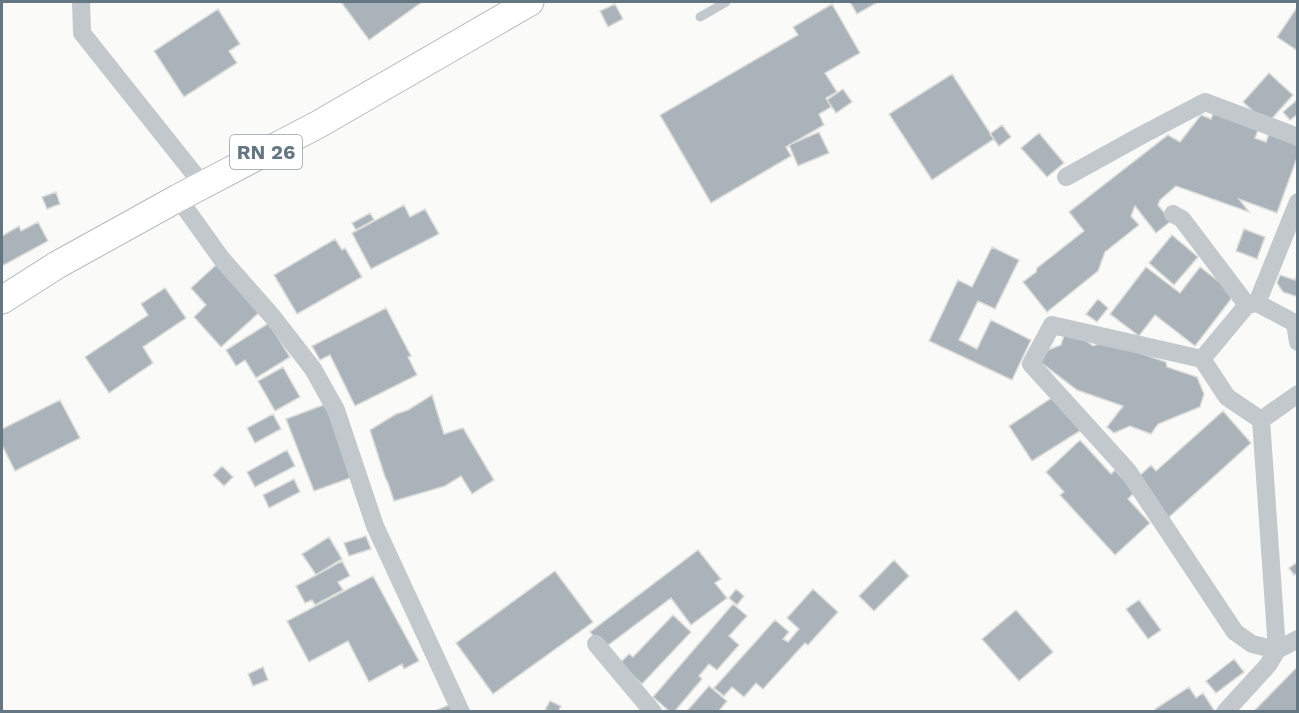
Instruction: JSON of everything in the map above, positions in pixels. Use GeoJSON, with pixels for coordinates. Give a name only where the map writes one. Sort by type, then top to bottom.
{"type":"FeatureCollection","features":[{"type":"Feature","properties":{"kind":"main road","name":"RN 26"},"geometry":{"type":"LineString","coordinates":[[2,300],[57,265],[319,124],[530,2]]}},
{"type":"Feature","properties":{"kind":"street"},"geometry":{"type":"LineString","coordinates":[[81,2],[82,33],[203,185]]}},
{"type":"Feature","properties":{"kind":"street"},"geometry":{"type":"LineString","coordinates":[[1066,177],[1206,102],[1298,136]]}},
{"type":"Feature","properties":{"kind":"street"},"geometry":{"type":"LineString","coordinates":[[178,198],[221,258],[272,316],[313,369],[336,410],[375,526],[461,711]]}},
{"type":"Feature","properties":{"kind":"street"},"geometry":{"type":"LineString","coordinates":[[1202,359],[1252,304],[1298,202]]}},
{"type":"Feature","properties":{"kind":"street"},"geometry":{"type":"LineString","coordinates":[[1173,214],[1182,219],[1252,304],[1296,322],[1298,342]]}},
{"type":"Feature","properties":{"kind":"street"},"geometry":{"type":"LineString","coordinates":[[1261,420],[1227,397],[1202,359],[1052,325],[1031,364],[1128,471],[1235,632],[1252,644],[1277,650]]}},
{"type":"Feature","properties":{"kind":"street"},"geometry":{"type":"LineString","coordinates":[[1261,420],[1298,394]]}},
{"type":"Feature","properties":{"kind":"street"},"geometry":{"type":"LineString","coordinates":[[1261,420],[1277,650]]}},
{"type":"Feature","properties":{"kind":"street"},"geometry":{"type":"LineString","coordinates":[[1226,711],[1268,665],[1277,650],[1298,639]]}},
{"type":"Feature","properties":{"kind":"street"},"geometry":{"type":"LineString","coordinates":[[596,644],[653,711]]}},
{"type":"Feature","properties":{"kind":"lane"},"geometry":{"type":"LineString","coordinates":[[700,17],[726,2]]}},
{"type":"Feature","properties":{"kind":"building"},"geometry":{"type":"Polygon","coordinates":[[[341,2],[422,2],[369,40],[341,2]]]}},
{"type":"Feature","properties":{"kind":"building"},"geometry":{"type":"Polygon","coordinates":[[[850,2],[878,2],[857,14],[850,2]]]}},
{"type":"Feature","properties":{"kind":"building"},"geometry":{"type":"Polygon","coordinates":[[[615,4],[623,19],[608,27],[600,11],[615,4]]]}},
{"type":"Feature","properties":{"kind":"building"},"geometry":{"type":"Polygon","coordinates":[[[832,4],[860,53],[825,73],[837,92],[826,98],[831,107],[819,114],[824,125],[786,147],[791,156],[711,203],[660,115],[798,35],[793,27],[832,4]]]}},
{"type":"Feature","properties":{"kind":"building"},"geometry":{"type":"Polygon","coordinates":[[[1298,6],[1298,51],[1277,37],[1298,6]]]}},
{"type":"Feature","properties":{"kind":"building"},"geometry":{"type":"Polygon","coordinates":[[[218,9],[240,44],[229,51],[237,63],[184,97],[154,51],[218,9]]]}},
{"type":"Feature","properties":{"kind":"building"},"geometry":{"type":"Polygon","coordinates":[[[1269,73],[1293,95],[1267,124],[1243,102],[1269,73]]]}},
{"type":"Feature","properties":{"kind":"building"},"geometry":{"type":"Polygon","coordinates":[[[952,74],[994,139],[932,180],[889,114],[952,74]]]}},
{"type":"Feature","properties":{"kind":"building"},"geometry":{"type":"Polygon","coordinates":[[[843,89],[852,102],[836,113],[827,100],[843,89]]]}},
{"type":"Feature","properties":{"kind":"building"},"geometry":{"type":"Polygon","coordinates":[[[1298,99],[1298,114],[1290,120],[1283,112],[1298,99]]]}},
{"type":"Feature","properties":{"kind":"building"},"geometry":{"type":"Polygon","coordinates":[[[1215,109],[1260,125],[1255,138],[1266,142],[1270,131],[1298,140],[1298,155],[1277,213],[1239,199],[1249,212],[1176,186],[1160,200],[1158,205],[1171,221],[1156,233],[1135,206],[1131,216],[1139,225],[1105,252],[1098,271],[1047,312],[1023,282],[1084,231],[1069,212],[1168,135],[1180,142],[1201,115],[1211,119],[1215,109]]]}},
{"type":"Feature","properties":{"kind":"building"},"geometry":{"type":"Polygon","coordinates":[[[1002,125],[1011,137],[999,146],[990,134],[1002,125]]]}},
{"type":"Feature","properties":{"kind":"building"},"geometry":{"type":"Polygon","coordinates":[[[819,132],[829,153],[798,166],[789,145],[819,132]]]}},
{"type":"Feature","properties":{"kind":"building"},"geometry":{"type":"Polygon","coordinates":[[[1039,133],[1064,163],[1047,177],[1021,148],[1039,133]]]}},
{"type":"Feature","properties":{"kind":"building"},"geometry":{"type":"Polygon","coordinates":[[[56,192],[60,204],[47,209],[42,197],[56,192]]]}},
{"type":"Feature","properties":{"kind":"building"},"geometry":{"type":"Polygon","coordinates":[[[404,205],[410,217],[425,209],[439,234],[371,269],[352,233],[404,205]]]}},
{"type":"Feature","properties":{"kind":"building"},"geometry":{"type":"Polygon","coordinates":[[[370,213],[374,220],[356,230],[352,223],[370,213]]]}},
{"type":"Feature","properties":{"kind":"building"},"geometry":{"type":"Polygon","coordinates":[[[38,222],[48,241],[2,266],[2,236],[19,226],[21,231],[38,222]]]}},
{"type":"Feature","properties":{"kind":"building"},"geometry":{"type":"Polygon","coordinates":[[[1244,229],[1265,237],[1257,259],[1236,251],[1244,229]]]}},
{"type":"Feature","properties":{"kind":"building"},"geometry":{"type":"Polygon","coordinates":[[[1172,235],[1198,257],[1174,285],[1149,263],[1172,235]]]}},
{"type":"Feature","properties":{"kind":"building"},"geometry":{"type":"Polygon","coordinates":[[[335,239],[342,250],[345,248],[362,277],[297,314],[274,275],[335,239]]]}},
{"type":"Feature","properties":{"kind":"building"},"geometry":{"type":"Polygon","coordinates":[[[992,247],[1019,260],[995,309],[978,301],[959,340],[977,349],[991,320],[1031,340],[1012,380],[929,341],[958,280],[972,287],[992,247]]]}},
{"type":"Feature","properties":{"kind":"building"},"geometry":{"type":"Polygon","coordinates":[[[217,264],[261,311],[221,347],[194,317],[206,305],[191,288],[217,264]]]}},
{"type":"Feature","properties":{"kind":"building"},"geometry":{"type":"Polygon","coordinates":[[[1146,267],[1180,293],[1200,267],[1235,294],[1195,346],[1155,315],[1139,336],[1110,314],[1146,267]]]}},
{"type":"Feature","properties":{"kind":"building"},"geometry":{"type":"Polygon","coordinates":[[[1298,273],[1298,297],[1283,292],[1277,283],[1280,275],[1295,280],[1298,273]]]}},
{"type":"Feature","properties":{"kind":"building"},"geometry":{"type":"Polygon","coordinates":[[[165,288],[186,318],[143,347],[153,363],[109,393],[85,357],[148,315],[141,304],[165,288]]]}},
{"type":"Feature","properties":{"kind":"building"},"geometry":{"type":"Polygon","coordinates":[[[1098,299],[1108,308],[1097,322],[1086,314],[1098,299]]]}},
{"type":"Feature","properties":{"kind":"building"},"geometry":{"type":"Polygon","coordinates":[[[386,308],[411,356],[408,357],[417,375],[355,406],[330,355],[320,360],[312,346],[386,308]]]}},
{"type":"Feature","properties":{"kind":"building"},"geometry":{"type":"Polygon","coordinates":[[[269,323],[290,357],[256,378],[245,360],[236,366],[226,350],[269,323]]]}},
{"type":"Feature","properties":{"kind":"building"},"geometry":{"type":"Polygon","coordinates":[[[1065,332],[1081,337],[1093,346],[1105,341],[1166,362],[1167,367],[1197,377],[1204,394],[1200,407],[1158,424],[1151,434],[1130,426],[1114,433],[1107,427],[1123,406],[1077,390],[1039,361],[1048,350],[1061,345],[1065,332]]]}},
{"type":"Feature","properties":{"kind":"building"},"geometry":{"type":"Polygon","coordinates":[[[283,367],[300,397],[275,411],[258,381],[283,367]]]}},
{"type":"Feature","properties":{"kind":"building"},"geometry":{"type":"Polygon","coordinates":[[[1059,393],[1083,429],[1032,461],[1009,426],[1059,393]]]}},
{"type":"Feature","properties":{"kind":"building"},"geometry":{"type":"Polygon","coordinates":[[[432,395],[444,434],[463,428],[494,480],[472,494],[461,476],[445,486],[394,501],[370,430],[432,395]]]}},
{"type":"Feature","properties":{"kind":"building"},"geometry":{"type":"Polygon","coordinates":[[[60,400],[80,438],[15,471],[2,445],[2,429],[60,400]]]}},
{"type":"Feature","properties":{"kind":"building"},"geometry":{"type":"Polygon","coordinates":[[[326,404],[353,477],[314,491],[286,419],[326,404]]]}},
{"type":"Feature","properties":{"kind":"building"},"geometry":{"type":"Polygon","coordinates":[[[1223,411],[1251,443],[1167,519],[1133,482],[1151,465],[1156,471],[1223,411]]]}},
{"type":"Feature","properties":{"kind":"building"},"geometry":{"type":"Polygon","coordinates":[[[273,414],[281,429],[255,443],[247,428],[273,414]]]}},
{"type":"Feature","properties":{"kind":"building"},"geometry":{"type":"Polygon","coordinates":[[[1080,440],[1111,474],[1115,470],[1135,492],[1128,499],[1150,523],[1115,555],[1060,495],[1064,492],[1046,472],[1080,440]]]}},
{"type":"Feature","properties":{"kind":"building"},"geometry":{"type":"Polygon","coordinates":[[[287,450],[295,466],[255,487],[247,472],[287,450]]]}},
{"type":"Feature","properties":{"kind":"building"},"geometry":{"type":"Polygon","coordinates":[[[222,466],[233,477],[224,486],[213,475],[222,466]]]}},
{"type":"Feature","properties":{"kind":"building"},"geometry":{"type":"Polygon","coordinates":[[[294,479],[300,492],[269,508],[263,495],[294,479]]]}},
{"type":"Feature","properties":{"kind":"building"},"geometry":{"type":"Polygon","coordinates":[[[366,536],[371,549],[349,556],[344,543],[366,536]]]}},
{"type":"Feature","properties":{"kind":"building"},"geometry":{"type":"Polygon","coordinates":[[[329,537],[342,559],[316,575],[302,554],[329,537]]]}},
{"type":"Feature","properties":{"kind":"building"},"geometry":{"type":"Polygon","coordinates":[[[698,550],[721,579],[715,583],[727,598],[691,625],[671,598],[603,649],[590,632],[698,550]]]}},
{"type":"Feature","properties":{"kind":"building"},"geometry":{"type":"Polygon","coordinates":[[[894,560],[909,576],[874,611],[859,596],[894,560]]]}},
{"type":"Feature","properties":{"kind":"building"},"geometry":{"type":"Polygon","coordinates":[[[342,561],[350,576],[338,582],[343,590],[315,605],[312,600],[305,603],[296,586],[342,561]]]}},
{"type":"Feature","properties":{"kind":"building"},"geometry":{"type":"Polygon","coordinates":[[[1298,562],[1298,573],[1294,575],[1289,568],[1298,562]]]}},
{"type":"Feature","properties":{"kind":"building"},"geometry":{"type":"Polygon","coordinates":[[[555,571],[593,622],[493,694],[456,643],[555,571]]]}},
{"type":"Feature","properties":{"kind":"building"},"geometry":{"type":"Polygon","coordinates":[[[373,576],[419,661],[404,669],[402,664],[369,682],[348,641],[309,662],[287,621],[373,576]]]}},
{"type":"Feature","properties":{"kind":"building"},"geometry":{"type":"Polygon","coordinates":[[[736,589],[744,596],[737,605],[729,598],[736,589]]]}},
{"type":"Feature","properties":{"kind":"building"},"geometry":{"type":"Polygon","coordinates":[[[813,589],[838,612],[808,645],[805,643],[763,689],[756,683],[744,697],[732,687],[724,696],[714,688],[775,620],[789,632],[783,639],[788,642],[799,629],[787,618],[813,589]]]}},
{"type":"Feature","properties":{"kind":"building"},"geometry":{"type":"Polygon","coordinates":[[[1139,600],[1161,630],[1148,639],[1126,609],[1139,600]]]}},
{"type":"Feature","properties":{"kind":"building"},"geometry":{"type":"Polygon","coordinates":[[[733,604],[747,616],[729,636],[739,645],[717,670],[709,664],[699,676],[702,679],[674,712],[670,712],[653,697],[733,604]]]}},
{"type":"Feature","properties":{"kind":"building"},"geometry":{"type":"Polygon","coordinates":[[[1016,610],[1053,652],[1019,681],[982,639],[1016,610]]]}},
{"type":"Feature","properties":{"kind":"building"},"geometry":{"type":"Polygon","coordinates":[[[673,615],[691,632],[642,684],[620,663],[629,654],[633,657],[673,615]]]}},
{"type":"Feature","properties":{"kind":"building"},"geometry":{"type":"Polygon","coordinates":[[[1234,659],[1244,672],[1216,693],[1206,681],[1234,659]]]}},
{"type":"Feature","properties":{"kind":"building"},"geometry":{"type":"Polygon","coordinates":[[[1298,666],[1298,712],[1253,712],[1298,666]]]}},
{"type":"Feature","properties":{"kind":"building"},"geometry":{"type":"Polygon","coordinates":[[[263,667],[268,680],[253,686],[248,674],[263,667]]]}},
{"type":"Feature","properties":{"kind":"building"},"geometry":{"type":"Polygon","coordinates":[[[709,686],[727,701],[718,712],[686,712],[709,686]]]}},
{"type":"Feature","properties":{"kind":"building"},"geometry":{"type":"Polygon","coordinates":[[[1189,687],[1196,698],[1203,693],[1214,710],[1211,712],[1157,712],[1155,709],[1189,687]]]}},
{"type":"Feature","properties":{"kind":"building"},"geometry":{"type":"Polygon","coordinates":[[[550,701],[561,706],[558,712],[545,710],[550,701]]]}},
{"type":"Feature","properties":{"kind":"building"},"geometry":{"type":"Polygon","coordinates":[[[451,704],[454,712],[432,712],[451,704]]]}}]}
